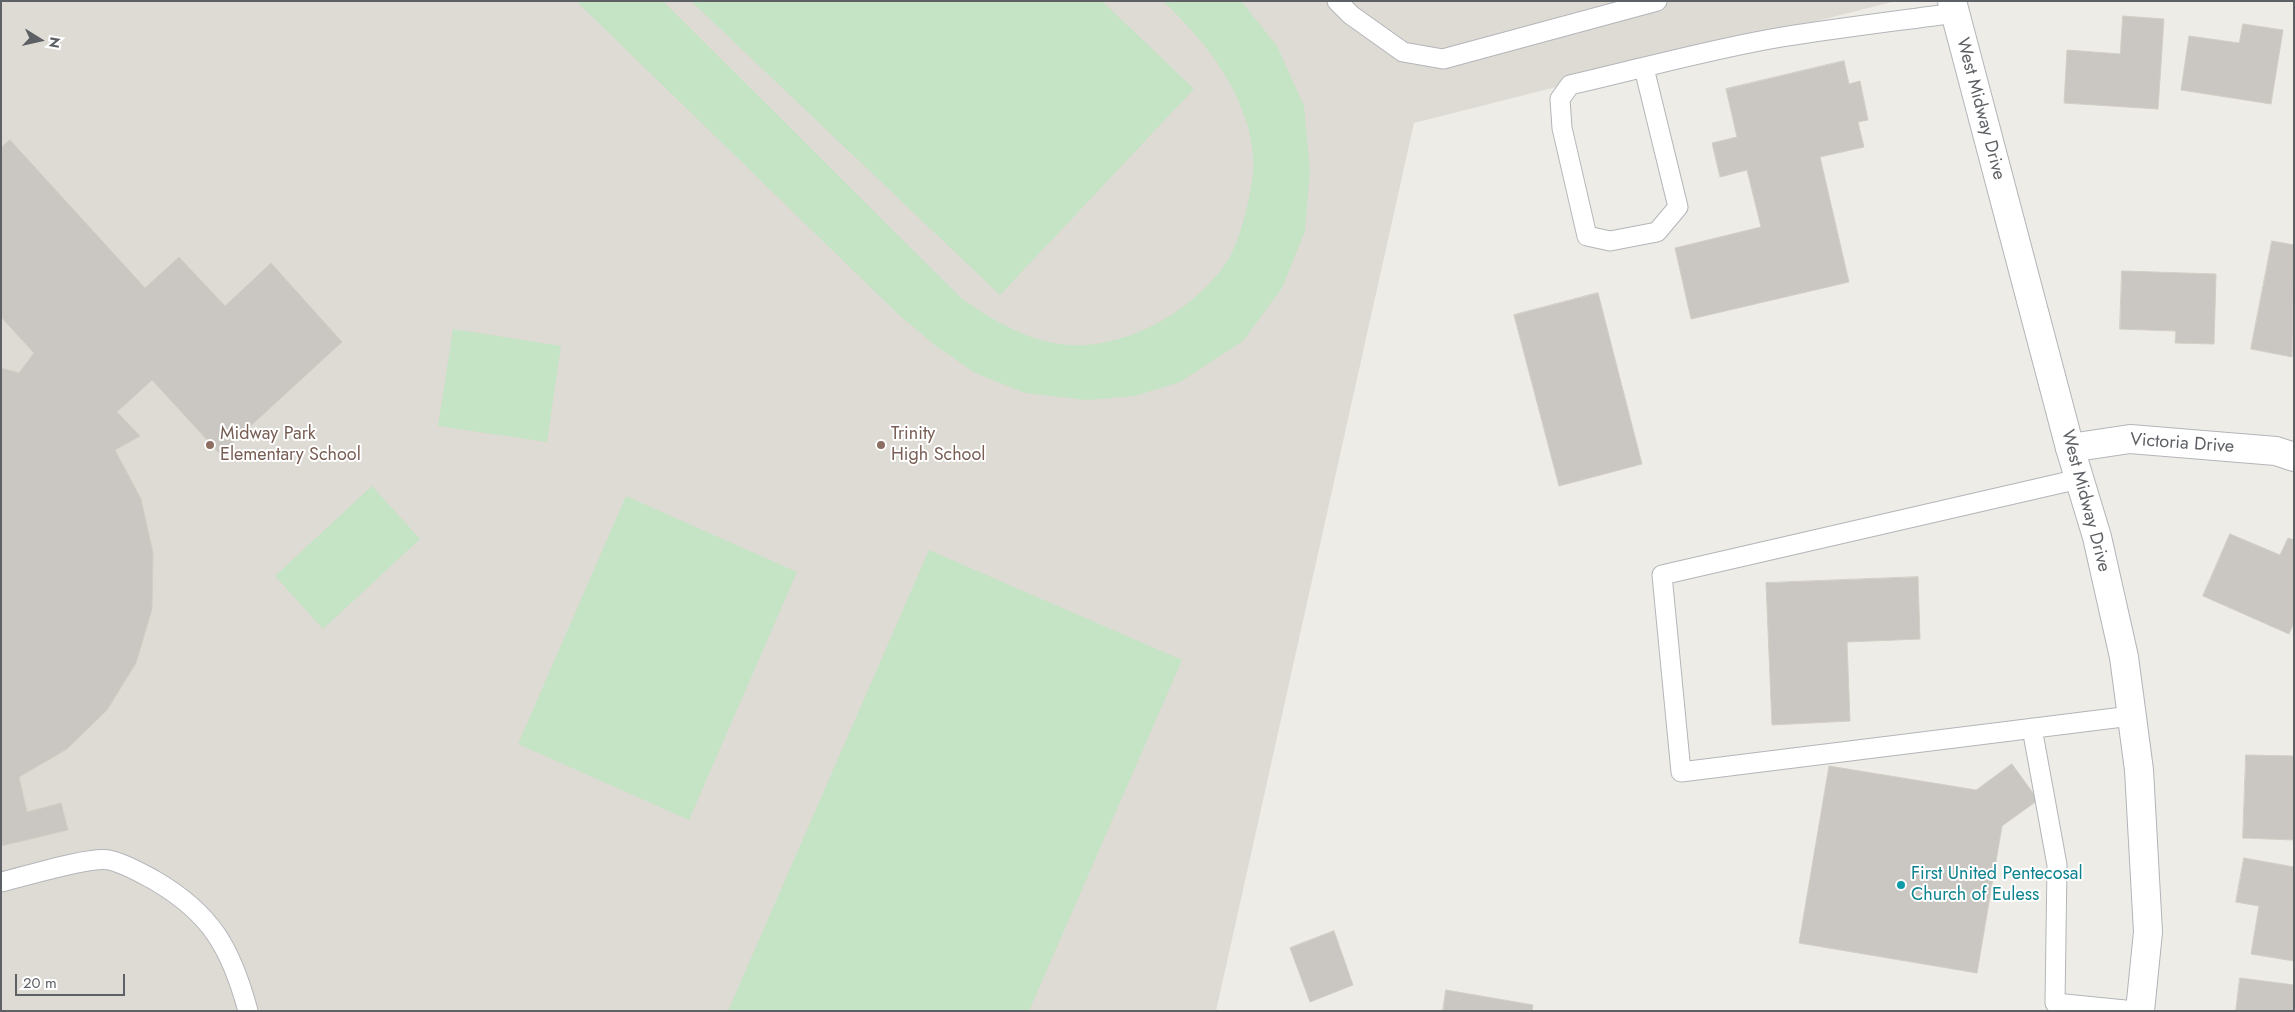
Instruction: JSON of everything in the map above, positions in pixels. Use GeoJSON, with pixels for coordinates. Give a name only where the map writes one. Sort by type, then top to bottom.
{"type":"FeatureCollection","features":[{"type":"Feature","properties":{"kind":"street","name":"West Midway Drive"},"geometry":{"type":"LineString","coordinates":[[1953,7],[2070,448],[2097,537],[2124,657],[2139,770],[2148,932],[2140,1011]]}},
{"type":"Feature","properties":{"kind":"street","name":"Victoria Drive"},"geometry":{"type":"LineString","coordinates":[[2070,448],[2130,439],[2276,451],[2294,458]]}},
{"type":"Feature","properties":{"kind":"lane"},"geometry":{"type":"LineString","coordinates":[[1337,1],[1351,15],[1403,52],[1443,59],[1657,1]]}},
{"type":"Feature","properties":{"kind":"lane"},"geometry":{"type":"LineString","coordinates":[[1644,68],[1678,207],[1658,232],[1610,241],[1587,236],[1562,128],[1560,100],[1570,85],[1644,68],[1780,38],[1953,7]]}},
{"type":"Feature","properties":{"kind":"lane"},"geometry":{"type":"LineString","coordinates":[[2080,479],[1662,575],[1681,772],[2131,716]]}},
{"type":"Feature","properties":{"kind":"lane"},"geometry":{"type":"LineString","coordinates":[[2032,728],[2057,865],[2055,1003],[2135,1011]]}},
{"type":"Feature","properties":{"kind":"lane"},"geometry":{"type":"LineString","coordinates":[[1,882],[72,864],[108,859],[140,872],[182,896],[217,932],[240,978],[248,1011]]}},
{"type":"Feature","properties":{"kind":"shaded area","name":"Trinity High School"},"geometry":{"type":"Polygon","coordinates":[[[1,1],[1892,2],[1414,123],[1216,1011],[1,1011],[1,1]]]}},
{"type":"Feature","properties":{"kind":"green space"},"geometry":{"type":"Polygon","coordinates":[[[576,1],[663,1],[961,298],[990,317],[1020,332],[1052,343],[1086,345],[1127,336],[1166,318],[1184,306],[1216,277],[1228,260],[1237,241],[1245,217],[1252,180],[1253,152],[1248,126],[1240,103],[1223,71],[1189,28],[1163,1],[1241,1],[1277,46],[1304,106],[1310,170],[1305,231],[1282,288],[1243,341],[1180,382],[1135,396],[1086,400],[1025,393],[975,373],[936,346],[899,315],[576,1]]]}},
{"type":"Feature","properties":{"kind":"green space"},"geometry":{"type":"Polygon","coordinates":[[[691,1],[1102,1],[1194,89],[1000,295],[691,1]]]}},
{"type":"Feature","properties":{"kind":"green space"},"geometry":{"type":"Polygon","coordinates":[[[453,329],[561,346],[547,442],[438,426],[453,329]]]}},
{"type":"Feature","properties":{"kind":"green space"},"geometry":{"type":"Polygon","coordinates":[[[372,486],[420,539],[323,629],[275,576],[372,486]]]}},
{"type":"Feature","properties":{"kind":"green space"},"geometry":{"type":"Polygon","coordinates":[[[626,496],[797,572],[689,820],[518,744],[626,496]]]}},
{"type":"Feature","properties":{"kind":"green space"},"geometry":{"type":"Polygon","coordinates":[[[929,550],[1182,660],[1029,1011],[728,1011],[929,550]]]}},
{"type":"Feature","properties":{"kind":"building"},"geometry":{"type":"Polygon","coordinates":[[[2123,16],[2164,19],[2158,109],[2064,103],[2067,50],[2120,54],[2123,16]]]}},
{"type":"Feature","properties":{"kind":"building"},"geometry":{"type":"Polygon","coordinates":[[[2243,24],[2283,30],[2271,104],[2181,90],[2189,36],[2239,43],[2243,24]]]}},
{"type":"Feature","properties":{"kind":"building"},"geometry":{"type":"Polygon","coordinates":[[[1844,61],[1849,84],[1860,81],[1868,120],[1858,122],[1864,147],[1820,157],[1849,282],[1691,319],[1675,248],[1761,227],[1747,170],[1720,177],[1712,143],[1737,137],[1726,89],[1844,61]]]}},
{"type":"Feature","properties":{"kind":"building"},"geometry":{"type":"Polygon","coordinates":[[[10,140],[145,288],[179,257],[225,306],[271,263],[342,342],[220,454],[152,380],[117,412],[140,436],[115,450],[141,499],[153,553],[152,609],[136,663],[107,710],[67,749],[19,777],[27,812],[61,803],[68,830],[1,846],[1,368],[19,373],[34,353],[1,317],[1,148],[10,140]]]}},
{"type":"Feature","properties":{"kind":"building"},"geometry":{"type":"Polygon","coordinates":[[[2272,241],[2294,245],[2292,357],[2251,349],[2272,241]]]}},
{"type":"Feature","properties":{"kind":"building"},"geometry":{"type":"Polygon","coordinates":[[[2122,271],[2216,274],[2214,344],[2175,343],[2176,331],[2120,329],[2122,271]]]}},
{"type":"Feature","properties":{"kind":"building"},"geometry":{"type":"Polygon","coordinates":[[[1598,293],[1642,464],[1559,486],[1514,315],[1598,293]]]}},
{"type":"Feature","properties":{"kind":"building"},"geometry":{"type":"Polygon","coordinates":[[[2230,534],[2280,555],[2288,538],[2294,540],[2294,623],[2289,634],[2203,596],[2230,534]]]}},
{"type":"Feature","properties":{"kind":"building"},"geometry":{"type":"Polygon","coordinates":[[[1918,577],[1920,639],[1847,642],[1850,721],[1772,725],[1766,583],[1918,577]]]}},
{"type":"Feature","properties":{"kind":"building"},"geometry":{"type":"Polygon","coordinates":[[[2246,755],[2294,756],[2294,840],[2243,838],[2246,755]]]}},
{"type":"Feature","properties":{"kind":"building","name":"First United Pentecosal Church of Euless"},"geometry":{"type":"Polygon","coordinates":[[[2012,764],[2038,800],[2002,826],[1977,973],[1799,943],[1829,766],[1976,790],[2012,764]]]}},
{"type":"Feature","properties":{"kind":"building"},"geometry":{"type":"Polygon","coordinates":[[[2244,858],[2294,867],[2294,961],[2251,954],[2259,906],[2236,902],[2244,858]]]}},
{"type":"Feature","properties":{"kind":"building"},"geometry":{"type":"Polygon","coordinates":[[[1334,931],[1353,985],[1310,1002],[1290,948],[1334,931]]]}},
{"type":"Feature","properties":{"kind":"building"},"geometry":{"type":"Polygon","coordinates":[[[2240,978],[2294,985],[2294,1011],[2236,1011],[2240,978]]]}},
{"type":"Feature","properties":{"kind":"building"},"geometry":{"type":"Polygon","coordinates":[[[1446,990],[1533,1005],[1532,1011],[1443,1011],[1446,990]]]}},
{"type":"Feature","properties":{"kind":"place","name":"Midway Park Elementary School"},"geometry":{"type":"Point","coordinates":[210,445]}},
{"type":"Feature","properties":{"kind":"place","name":"Trinity High School"},"geometry":{"type":"Point","coordinates":[881,445]}},
{"type":"Feature","properties":{"kind":"place","name":"First United Pentecosal Church of Euless"},"geometry":{"type":"Point","coordinates":[1901,885]}}]}
